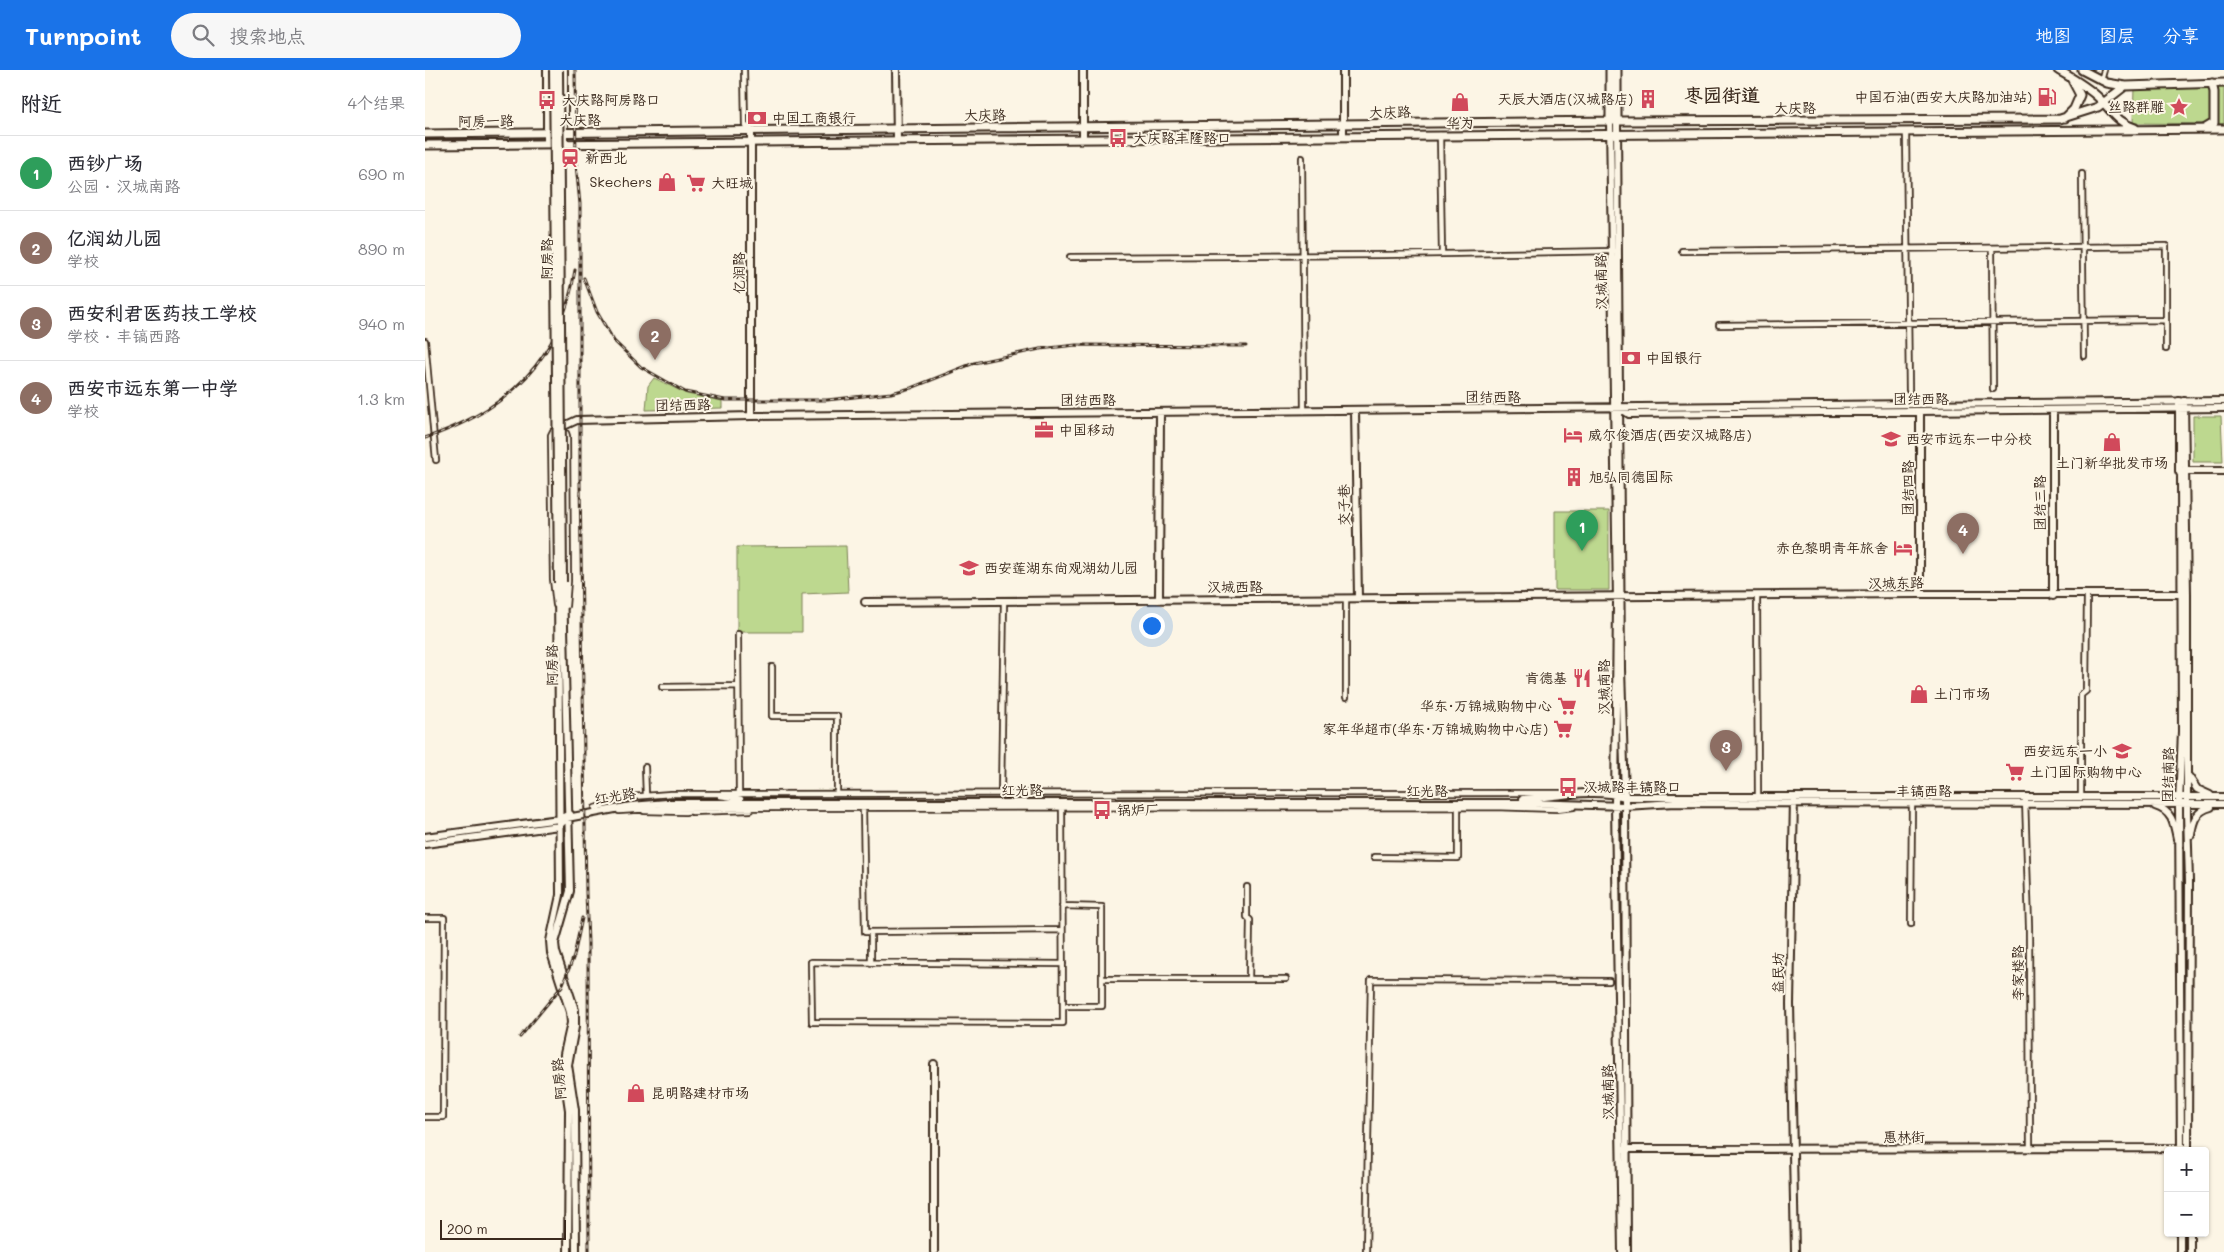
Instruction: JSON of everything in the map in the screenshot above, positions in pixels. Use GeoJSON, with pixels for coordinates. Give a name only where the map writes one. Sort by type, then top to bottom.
{"type":"FeatureCollection","features":[{"type":"Feature","properties":{"kind":"main road"},"geometry":{"type":"LineString","coordinates":[[547,70],[547,144]]}},
{"type":"Feature","properties":{"kind":"main road","name":"阿房路"},"geometry":{"type":"LineString","coordinates":[[553,70],[561,583]]}},
{"type":"Feature","properties":{"kind":"main road","name":"阿房路"},"geometry":{"type":"LineString","coordinates":[[559,70],[560,895],[550,941],[551,953],[570,1012],[571,1022],[564,1054],[563,1069],[569,1110],[568,1252]]}},
{"type":"Feature","properties":{"kind":"main road"},"geometry":{"type":"LineString","coordinates":[[564,70],[564,144]]}},
{"type":"Feature","properties":{"kind":"main road"},"geometry":{"type":"LineString","coordinates":[[895,70],[897,140]]}},
{"type":"Feature","properties":{"kind":"main road"},"geometry":{"type":"LineString","coordinates":[[1083,70],[1083,138]]}},
{"type":"Feature","properties":{"kind":"main road"},"geometry":{"type":"LineString","coordinates":[[1343,70],[1343,136]]}},
{"type":"Feature","properties":{"kind":"main road"},"geometry":{"type":"LineString","coordinates":[[1610,70],[1614,122]]}},
{"type":"Feature","properties":{"kind":"main road"},"geometry":{"type":"LineString","coordinates":[[1614,122],[1617,70]]}},
{"type":"Feature","properties":{"kind":"main road"},"geometry":{"type":"LineString","coordinates":[[2058,70],[2104,103],[2122,123],[2140,130]]}},
{"type":"Feature","properties":{"kind":"main road"},"geometry":{"type":"LineString","coordinates":[[2082,70],[2101,81],[2125,86],[2224,83]]}},
{"type":"Feature","properties":{"kind":"main road"},"geometry":{"type":"LineString","coordinates":[[2064,119],[2074,109],[2080,95],[2071,78]]}},
{"type":"Feature","properties":{"kind":"main road"},"geometry":{"type":"LineString","coordinates":[[2204,129],[2214,123],[2214,92],[2211,83]]}},
{"type":"Feature","properties":{"kind":"main road","name":"大庆路"},"geometry":{"type":"LineString","coordinates":[[547,133],[1614,122],[2040,120],[2064,119],[2088,112],[2104,103],[2125,86]]}},
{"type":"Feature","properties":{"kind":"main road"},"geometry":{"type":"LineString","coordinates":[[2040,120],[2040,131]]}},
{"type":"Feature","properties":{"kind":"main road","name":"汉城南路"},"geometry":{"type":"LineString","coordinates":[[1614,122],[1618,597],[1615,806],[1627,1252]]}},
{"type":"Feature","properties":{"kind":"main road","name":"大庆路"},"geometry":{"type":"LineString","coordinates":[[547,144],[2224,129]]}},
{"type":"Feature","properties":{"kind":"main road","name":"亿润路"},"geometry":{"type":"LineString","coordinates":[[751,130],[751,416]]}},
{"type":"Feature","properties":{"kind":"main road","name":"阿房一路"},"geometry":{"type":"LineString","coordinates":[[425,134],[547,133]]}},
{"type":"Feature","properties":{"kind":"main road","name":"阿房一路"},"geometry":{"type":"LineString","coordinates":[[425,145],[547,144]]}},
{"type":"Feature","properties":{"kind":"main road","name":"团结西路"},"geometry":{"type":"LineString","coordinates":[[1617,408],[1629,414],[2053,410],[2182,405],[2224,401]]}},
{"type":"Feature","properties":{"kind":"main road","name":"团结西路"},"geometry":{"type":"LineString","coordinates":[[562,431],[564,426],[577,420],[751,416],[1617,408],[1629,406],[2182,405],[2224,408]]}},
{"type":"Feature","properties":{"kind":"main road","name":"团结南路"},"geometry":{"type":"LineString","coordinates":[[2182,405],[2188,770],[2185,799]]}},
{"type":"Feature","properties":{"kind":"main road","name":"交子巷"},"geometry":{"type":"LineString","coordinates":[[1355,410],[1358,598]]}},
{"type":"Feature","properties":{"kind":"main road","name":"团结三路"},"geometry":{"type":"LineString","coordinates":[[2053,410],[2053,596]]}},
{"type":"Feature","properties":{"kind":"main road","name":"团结四路"},"geometry":{"type":"LineString","coordinates":[[1920,411],[1921,594]]}},
{"type":"Feature","properties":{"kind":"main road"},"geometry":{"type":"LineString","coordinates":[[1159,600],[1160,412]]}},
{"type":"Feature","properties":{"kind":"main road"},"geometry":{"type":"LineString","coordinates":[[2182,469],[2224,469]]}},
{"type":"Feature","properties":{"kind":"main road","name":"汉城东路"},"geometry":{"type":"LineString","coordinates":[[1605,597],[1921,594],[2184,595]]}},
{"type":"Feature","properties":{"kind":"main road","name":"团结南路"},"geometry":{"type":"LineString","coordinates":[[2184,595],[2185,799],[2188,853],[2184,1147]]}},
{"type":"Feature","properties":{"kind":"main road","name":"汉城西路"},"geometry":{"type":"LineString","coordinates":[[865,602],[1605,597]]}},
{"type":"Feature","properties":{"kind":"main road","name":"汉城南路"},"geometry":{"type":"LineString","coordinates":[[1618,597],[1625,797],[1622,1252]]}},
{"type":"Feature","properties":{"kind":"main road","name":"阿房路"},"geometry":{"type":"LineString","coordinates":[[561,625],[569,891],[555,944],[575,1010],[575,1027],[568,1065],[575,1110],[576,1252]]}},
{"type":"Feature","properties":{"kind":"main road"},"geometry":{"type":"LineString","coordinates":[[2188,770],[2191,782],[2197,789],[2207,794],[2223,797]]}},
{"type":"Feature","properties":{"kind":"main road","name":"红光路"},"geometry":{"type":"LineString","coordinates":[[425,837],[559,819],[648,800],[740,796],[1522,799],[1582,794],[1615,794],[1625,797]]}},
{"type":"Feature","properties":{"kind":"main road","name":"丰镐西路"},"geometry":{"type":"LineString","coordinates":[[1625,797],[1758,798],[1794,801],[1912,803],[2081,798],[2185,799],[2223,797]]}},
{"type":"Feature","properties":{"kind":"main road","name":"丰镐西路"},"geometry":{"type":"LineString","coordinates":[[1625,806],[1675,803],[1794,801],[2025,800],[2179,804],[2185,799],[2224,804]]}},
{"type":"Feature","properties":{"kind":"main road","name":"益民坊"},"geometry":{"type":"LineString","coordinates":[[1794,801],[1790,1004],[1795,1252]]}},
{"type":"Feature","properties":{"kind":"main road","name":"红光路"},"geometry":{"type":"LineString","coordinates":[[595,810],[667,803],[863,805],[1458,805],[1558,803],[1582,806],[1625,806]]}},
{"type":"Feature","properties":{"kind":"main road"},"geometry":{"type":"LineString","coordinates":[[2141,804],[2158,807],[2171,816],[2180,852]]}},
{"type":"Feature","properties":{"kind":"main road","name":"团结南路"},"geometry":{"type":"LineString","coordinates":[[2179,804],[2184,1147]]}},
{"type":"Feature","properties":{"kind":"main road"},"geometry":{"type":"LineString","coordinates":[[2188,853],[2192,824],[2196,816],[2205,808],[2224,804]]}},
{"type":"Feature","properties":{"kind":"main road"},"geometry":{"type":"LineString","coordinates":[[425,844],[559,826],[567,816]]}},
{"type":"Feature","properties":{"kind":"main road"},"geometry":{"type":"LineString","coordinates":[[934,1064],[934,1252]]}},
{"type":"Feature","properties":{"kind":"main road","name":"惠林街"},"geometry":{"type":"LineString","coordinates":[[1624,1149],[2164,1150]]}},
{"type":"Feature","properties":{"kind":"main road"},"geometry":{"type":"LineString","coordinates":[[2180,1237],[2180,1252]]}},
{"type":"Feature","properties":{"kind":"main road"},"geometry":{"type":"LineString","coordinates":[[2190,1237],[2190,1252]]}},
{"type":"Feature","properties":{"kind":"street"},"geometry":{"type":"LineString","coordinates":[[744,70],[745,125],[751,130]]}},
{"type":"Feature","properties":{"kind":"street"},"geometry":{"type":"LineString","coordinates":[[2101,81],[2104,70]]}},
{"type":"Feature","properties":{"kind":"street"},"geometry":{"type":"LineString","coordinates":[[1906,132],[1909,390]]}},
{"type":"Feature","properties":{"kind":"street"},"geometry":{"type":"LineString","coordinates":[[1439,135],[1442,254]]}},
{"type":"Feature","properties":{"kind":"street"},"geometry":{"type":"LineString","coordinates":[[1302,158],[1304,411]]}},
{"type":"Feature","properties":{"kind":"street"},"geometry":{"type":"LineString","coordinates":[[2082,174],[2084,356]]}},
{"type":"Feature","properties":{"kind":"street"},"geometry":{"type":"LineString","coordinates":[[1682,250],[2166,246],[2167,349]]}},
{"type":"Feature","properties":{"kind":"street"},"geometry":{"type":"LineString","coordinates":[[1992,248],[1993,389]]}},
{"type":"Feature","properties":{"kind":"street"},"geometry":{"type":"LineString","coordinates":[[1070,257],[1615,251]]}},
{"type":"Feature","properties":{"kind":"street"},"geometry":{"type":"LineString","coordinates":[[1719,325],[2166,320]]}},
{"type":"Feature","properties":{"kind":"street"},"geometry":{"type":"LineString","coordinates":[[425,341],[436,460]]}},
{"type":"Feature","properties":{"kind":"street"},"geometry":{"type":"LineString","coordinates":[[553,431],[562,431],[567,436],[568,581],[561,625],[553,579],[551,435],[553,431]]}},
{"type":"Feature","properties":{"kind":"street"},"geometry":{"type":"LineString","coordinates":[[1757,596],[1758,798]]}},
{"type":"Feature","properties":{"kind":"street"},"geometry":{"type":"LineString","coordinates":[[2081,798],[2081,695],[2086,691],[2087,596]]}},
{"type":"Feature","properties":{"kind":"street"},"geometry":{"type":"LineString","coordinates":[[1346,599],[1346,697]]}},
{"type":"Feature","properties":{"kind":"street"},"geometry":{"type":"LineString","coordinates":[[1001,794],[1004,601]]}},
{"type":"Feature","properties":{"kind":"street"},"geometry":{"type":"LineString","coordinates":[[738,634],[740,796]]}},
{"type":"Feature","properties":{"kind":"street"},"geometry":{"type":"LineString","coordinates":[[772,667],[772,716],[837,716],[837,794]]}},
{"type":"Feature","properties":{"kind":"street"},"geometry":{"type":"LineString","coordinates":[[662,687],[739,686]]}},
{"type":"Feature","properties":{"kind":"street"},"geometry":{"type":"LineString","coordinates":[[645,767],[646,796]]}},
{"type":"Feature","properties":{"kind":"street"},"geometry":{"type":"LineString","coordinates":[[595,810],[630,797],[706,794],[740,796],[837,794],[1560,792],[1582,794]]}},
{"type":"Feature","properties":{"kind":"street","name":"李家楼路"},"geometry":{"type":"LineString","coordinates":[[2025,800],[2029,926],[2030,1149]]}},
{"type":"Feature","properties":{"kind":"street"},"geometry":{"type":"LineString","coordinates":[[711,808],[748,803]]}},
{"type":"Feature","properties":{"kind":"street"},"geometry":{"type":"LineString","coordinates":[[1911,924],[1912,803]]}},
{"type":"Feature","properties":{"kind":"street"},"geometry":{"type":"LineString","coordinates":[[595,810],[863,805],[865,932],[1063,930]]}},
{"type":"Feature","properties":{"kind":"street"},"geometry":{"type":"LineString","coordinates":[[1062,805],[1063,906],[1063,930],[1063,964],[1063,1023],[812,1022],[811,962],[1063,964]]}},
{"type":"Feature","properties":{"kind":"street"},"geometry":{"type":"LineString","coordinates":[[1374,857],[1458,858],[1458,805]]}},
{"type":"Feature","properties":{"kind":"street"},"geometry":{"type":"LineString","coordinates":[[685,812],[705,808]]}},
{"type":"Feature","properties":{"kind":"street"},"geometry":{"type":"LineString","coordinates":[[625,810],[738,812],[764,808]]}},
{"type":"Feature","properties":{"kind":"street"},"geometry":{"type":"LineString","coordinates":[[1247,887],[1247,916],[1250,920],[1249,979]]}},
{"type":"Feature","properties":{"kind":"street"},"geometry":{"type":"LineString","coordinates":[[1063,906],[1102,907],[1102,1006],[1063,1006]]}},
{"type":"Feature","properties":{"kind":"street"},"geometry":{"type":"LineString","coordinates":[[425,918],[443,918],[443,1117],[425,1117]]}},
{"type":"Feature","properties":{"kind":"street"},"geometry":{"type":"LineString","coordinates":[[871,932],[871,962]]}},
{"type":"Feature","properties":{"kind":"street"},"geometry":{"type":"LineString","coordinates":[[1102,979],[1286,979]]}},
{"type":"Feature","properties":{"kind":"street"},"geometry":{"type":"LineString","coordinates":[[1366,1252],[1371,980],[1609,981]]}},
{"type":"Feature","properties":{"kind":"green space"},"geometry":{"type":"Polygon","coordinates":[[[2224,86],[2224,124],[2133,123],[2134,88],[2224,86]]]}},
{"type":"Feature","properties":{"kind":"green space"},"geometry":{"type":"Polygon","coordinates":[[[654,378],[687,394],[722,401],[722,408],[646,410],[648,386],[654,378]]]}},
{"type":"Feature","properties":{"kind":"green space"},"geometry":{"type":"Polygon","coordinates":[[[2193,416],[2221,416],[2223,462],[2193,462],[2193,416]]]}},
{"type":"Feature","properties":{"kind":"green space"},"geometry":{"type":"Polygon","coordinates":[[[1555,511],[1609,511],[1609,590],[1555,590],[1555,511]]]}},
{"type":"Feature","properties":{"kind":"green space"},"geometry":{"type":"Polygon","coordinates":[[[846,546],[848,592],[802,594],[802,632],[737,632],[737,547],[846,546]]]}},
{"type":"Feature","properties":{"kind":"railway"},"geometry":{"type":"LineString","coordinates":[[575,70],[576,160]]}},
{"type":"Feature","properties":{"kind":"railway"},"geometry":{"type":"LineString","coordinates":[[575,155],[580,204],[580,482],[588,943],[589,1252]]}},
{"type":"Feature","properties":{"kind":"railway"},"geometry":{"type":"LineString","coordinates":[[425,438],[455,426],[482,412],[506,396],[526,377],[544,355],[557,330],[568,302],[575,270]]}},
{"type":"Feature","properties":{"kind":"railway"},"geometry":{"type":"LineString","coordinates":[[584,278],[597,312],[614,341],[641,367],[685,392],[725,400],[827,400],[891,393],[911,388],[974,363],[1040,349],[1076,345],[1246,346]]}},
{"type":"Feature","properties":{"kind":"railway"},"geometry":{"type":"LineString","coordinates":[[520,1037],[562,986],[574,956],[582,918]]}},
{"type":"Feature","properties":{"kind":"place","name":"中国石油(西安大庆路加油站)"},"geometry":{"type":"Point","coordinates":[2047,97]}},
{"type":"Feature","properties":{"kind":"place","name":"天辰大酒店(汉城路店)"},"geometry":{"type":"Point","coordinates":[1648,99]}},
{"type":"Feature","properties":{"kind":"place","name":"大庆路阿房路口"},"geometry":{"type":"Point","coordinates":[547,100]}},
{"type":"Feature","properties":{"kind":"place","name":"华为"},"geometry":{"type":"Point","coordinates":[1460,102]}},
{"type":"Feature","properties":{"kind":"place","name":"丝路群雕"},"geometry":{"type":"Point","coordinates":[2179,107]}},
{"type":"Feature","properties":{"kind":"place","name":"中国工商银行"},"geometry":{"type":"Point","coordinates":[757,118]}},
{"type":"Feature","properties":{"kind":"place","name":"大庆路丰隆路口"},"geometry":{"type":"Point","coordinates":[1118,138]}},
{"type":"Feature","properties":{"kind":"place","name":"新西北"},"geometry":{"type":"Point","coordinates":[570,158]}},
{"type":"Feature","properties":{"kind":"place","name":"Skechers"},"geometry":{"type":"Point","coordinates":[667,182]}},
{"type":"Feature","properties":{"kind":"place","name":"大旺城"},"geometry":{"type":"Point","coordinates":[696,183]}},
{"type":"Feature","properties":{"kind":"place","name":"中国银行"},"geometry":{"type":"Point","coordinates":[1631,358]}},
{"type":"Feature","properties":{"kind":"place","name":"亿润幼儿园"},"geometry":{"type":"Point","coordinates":[655,360]}},
{"type":"Feature","properties":{"kind":"place","name":"中国移动"},"geometry":{"type":"Point","coordinates":[1044,430]}},
{"type":"Feature","properties":{"kind":"place","name":"威尔俊酒店(西安汉城路店)"},"geometry":{"type":"Point","coordinates":[1573,435]}},
{"type":"Feature","properties":{"kind":"place","name":"西安市远东一中分校"},"geometry":{"type":"Point","coordinates":[1891,439]}},
{"type":"Feature","properties":{"kind":"place","name":"土门新华批发市场"},"geometry":{"type":"Point","coordinates":[2112,442]}},
{"type":"Feature","properties":{"kind":"place","name":"旭弘同德国际"},"geometry":{"type":"Point","coordinates":[1574,477]}},
{"type":"Feature","properties":{"kind":"place","name":"赤色黎明青年旅舍"},"geometry":{"type":"Point","coordinates":[1903,548]}},
{"type":"Feature","properties":{"kind":"place","name":"西钞广场"},"geometry":{"type":"Point","coordinates":[1582,551]}},
{"type":"Feature","properties":{"kind":"place","name":"西安市远东第一中学"},"geometry":{"type":"Point","coordinates":[1963,554]}},
{"type":"Feature","properties":{"kind":"place","name":"西安莲湖东尚观湖幼儿园"},"geometry":{"type":"Point","coordinates":[969,568]}},
{"type":"Feature","properties":{"kind":"place","name":"肯德基"},"geometry":{"type":"Point","coordinates":[1582,678]}},
{"type":"Feature","properties":{"kind":"place","name":"土门市场"},"geometry":{"type":"Point","coordinates":[1919,694]}},
{"type":"Feature","properties":{"kind":"place","name":"华东·万锦城购物中心"},"geometry":{"type":"Point","coordinates":[1567,706]}},
{"type":"Feature","properties":{"kind":"place","name":"家年华超市(华东·万锦城购物中心店)"},"geometry":{"type":"Point","coordinates":[1563,729]}},
{"type":"Feature","properties":{"kind":"place","name":"西安远东一小"},"geometry":{"type":"Point","coordinates":[2122,751]}},
{"type":"Feature","properties":{"kind":"place","name":"西安利君医药技工学校"},"geometry":{"type":"Point","coordinates":[1726,771]}},
{"type":"Feature","properties":{"kind":"place","name":"土门国际购物中心"},"geometry":{"type":"Point","coordinates":[2015,772]}},
{"type":"Feature","properties":{"kind":"place","name":"汉城路丰镐路口"},"geometry":{"type":"Point","coordinates":[1568,787]}},
{"type":"Feature","properties":{"kind":"place","name":"锅炉厂"},"geometry":{"type":"Point","coordinates":[1102,810]}},
{"type":"Feature","properties":{"kind":"place","name":"昆明路建材市场"},"geometry":{"type":"Point","coordinates":[636,1093]}},
{"type":"Feature","properties":{"kind":"district","name":"枣园街道"},"geometry":{"type":"Point","coordinates":[1722,95]}}]}
